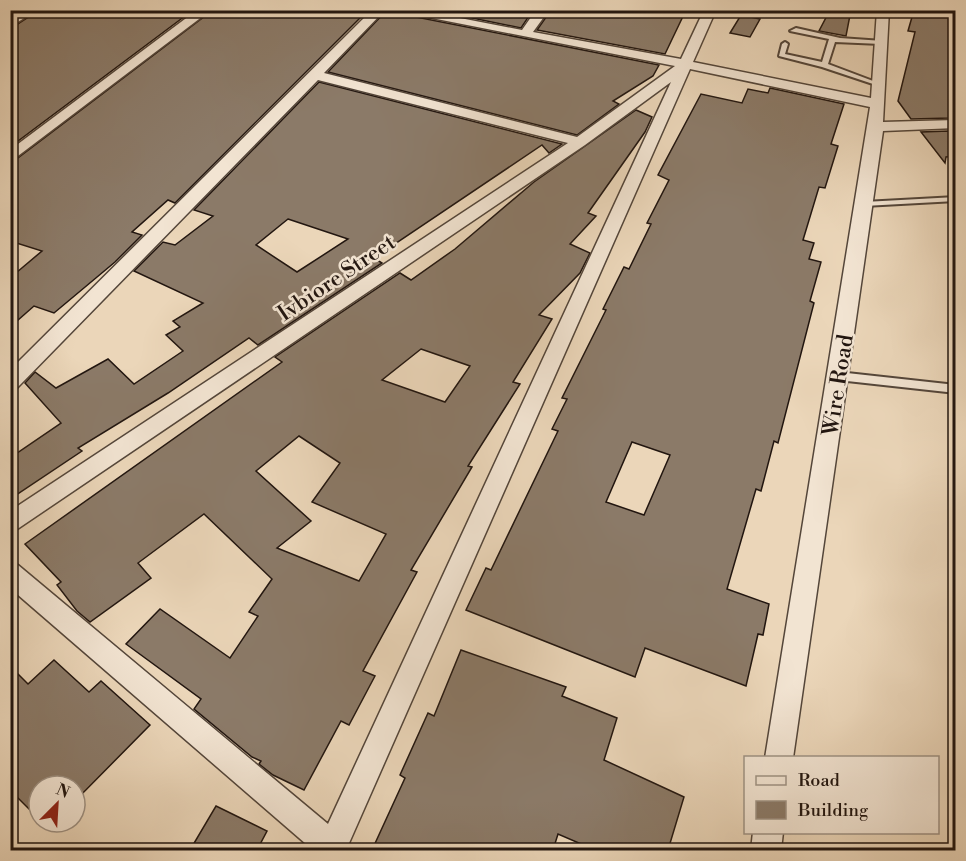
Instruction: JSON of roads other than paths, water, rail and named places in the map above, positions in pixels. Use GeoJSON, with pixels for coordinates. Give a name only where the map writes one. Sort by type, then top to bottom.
{"type":"FeatureCollection","features":[{"type":"Feature","properties":{"kind":"street"},"geometry":{"type":"LineString","coordinates":[[10,23],[31,10]]}},
{"type":"Feature","properties":{"kind":"street"},"geometry":{"type":"LineString","coordinates":[[10,158],[205,10]]}},
{"type":"Feature","properties":{"kind":"street"},"geometry":{"type":"LineString","coordinates":[[10,384],[380,10]]}},
{"type":"Feature","properties":{"kind":"street"},"geometry":{"type":"LineString","coordinates":[[397,10],[685,64],[878,94]]}},
{"type":"Feature","properties":{"kind":"street"},"geometry":{"type":"LineString","coordinates":[[525,34],[543,10]]}},
{"type":"Feature","properties":{"kind":"street"},"geometry":{"type":"LineString","coordinates":[[10,573],[331,848],[710,10]]}},
{"type":"Feature","properties":{"kind":"street","name":"Wire Road"},"geometry":{"type":"LineString","coordinates":[[779,756],[876,127],[883,10]]}},
{"type":"Feature","properties":{"kind":"street","name":"Ivbiore Street"},"geometry":{"type":"LineString","coordinates":[[10,524],[580,142],[685,64]]}},
{"type":"Feature","properties":{"kind":"street"},"geometry":{"type":"LineString","coordinates":[[315,75],[580,142]]}},
{"type":"Feature","properties":{"kind":"street"},"geometry":{"type":"LineString","coordinates":[[876,127],[956,124]]}},
{"type":"Feature","properties":{"kind":"street"},"geometry":{"type":"LineString","coordinates":[[766,850],[768,834]]}},
{"type":"Feature","properties":{"kind":"lane"},"geometry":{"type":"LineString","coordinates":[[793,31],[837,39],[881,42]]}},
{"type":"Feature","properties":{"kind":"lane"},"geometry":{"type":"LineString","coordinates":[[824,65],[832,40],[837,39]]}},
{"type":"Feature","properties":{"kind":"lane"},"geometry":{"type":"LineString","coordinates":[[785,44],[781,55],[824,65],[878,94]]}},
{"type":"Feature","properties":{"kind":"lane"},"geometry":{"type":"LineString","coordinates":[[864,204],[956,199]]}},
{"type":"Feature","properties":{"kind":"lane"},"geometry":{"type":"LineString","coordinates":[[838,376],[956,389]]}}]}
